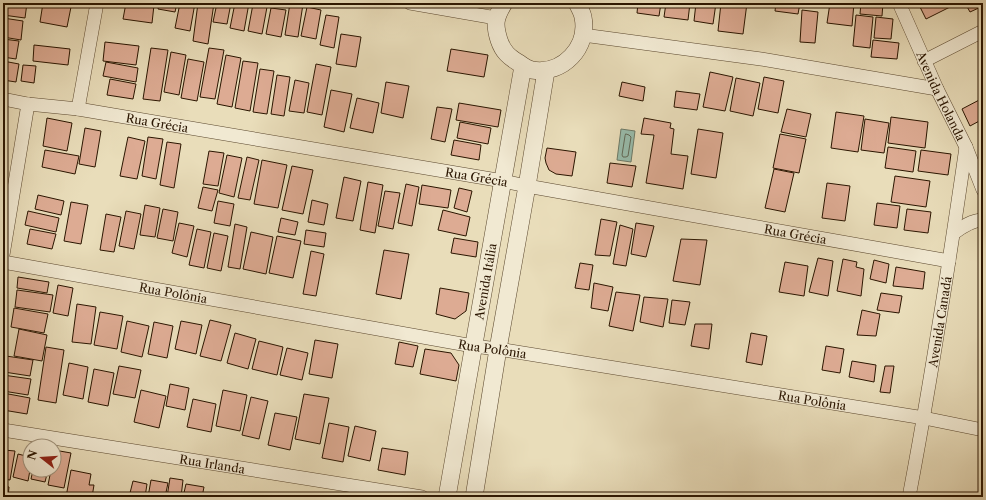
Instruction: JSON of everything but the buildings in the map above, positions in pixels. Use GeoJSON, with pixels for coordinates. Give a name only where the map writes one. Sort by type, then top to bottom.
{"type":"FeatureCollection","features":[{"type":"Feature","properties":{"kind":"street"},"geometry":{"type":"LineString","coordinates":[[78,109],[97,3]]}},
{"type":"Feature","properties":{"kind":"street"},"geometry":{"type":"LineString","coordinates":[[410,3],[496,18]]}},
{"type":"Feature","properties":{"kind":"street"},"geometry":{"type":"LineString","coordinates":[[504,3],[496,18],[497,33],[501,46],[509,57],[523,66],[531,70],[546,71],[557,67],[570,59],[579,48],[584,34],[583,16],[577,3]]}},
{"type":"Feature","properties":{"kind":"street","name":"Avenida Holanda"},"geometry":{"type":"LineString","coordinates":[[899,3],[937,89],[966,147],[979,168],[983,190]]}},
{"type":"Feature","properties":{"kind":"street"},"geometry":{"type":"LineString","coordinates":[[924,61],[983,31]]}},
{"type":"Feature","properties":{"kind":"street"},"geometry":{"type":"LineString","coordinates":[[584,34],[761,59],[937,89]]}},
{"type":"Feature","properties":{"kind":"street","name":"Avenida Itália"},"geometry":{"type":"LineString","coordinates":[[447,497],[523,66]]}},
{"type":"Feature","properties":{"kind":"street","name":"Avenida Itália"},"geometry":{"type":"LineString","coordinates":[[474,497],[546,71]]}},
{"type":"Feature","properties":{"kind":"street","name":"Rua Grécia"},"geometry":{"type":"LineString","coordinates":[[3,101],[78,109],[503,181],[949,261]]}},
{"type":"Feature","properties":{"kind":"street"},"geometry":{"type":"LineString","coordinates":[[3,255],[28,104]]}},
{"type":"Feature","properties":{"kind":"street","name":"Avenida Canadá"},"geometry":{"type":"LineString","coordinates":[[909,497],[924,418],[954,233],[966,147]]}},
{"type":"Feature","properties":{"kind":"street"},"geometry":{"type":"LineString","coordinates":[[954,233],[967,225],[983,220]]}},
{"type":"Feature","properties":{"kind":"street","name":"Rua Polônia"},"geometry":{"type":"LineString","coordinates":[[3,262],[473,346],[924,418],[983,430]]}},
{"type":"Feature","properties":{"kind":"street","name":"Rua Irlanda"},"geometry":{"type":"LineString","coordinates":[[3,430],[422,497]]}},
{"type":"Feature","properties":{"kind":"water"},"geometry":{"type":"Polygon","coordinates":[[[621,129],[635,131],[631,162],[617,160],[621,129]]]}}]}
